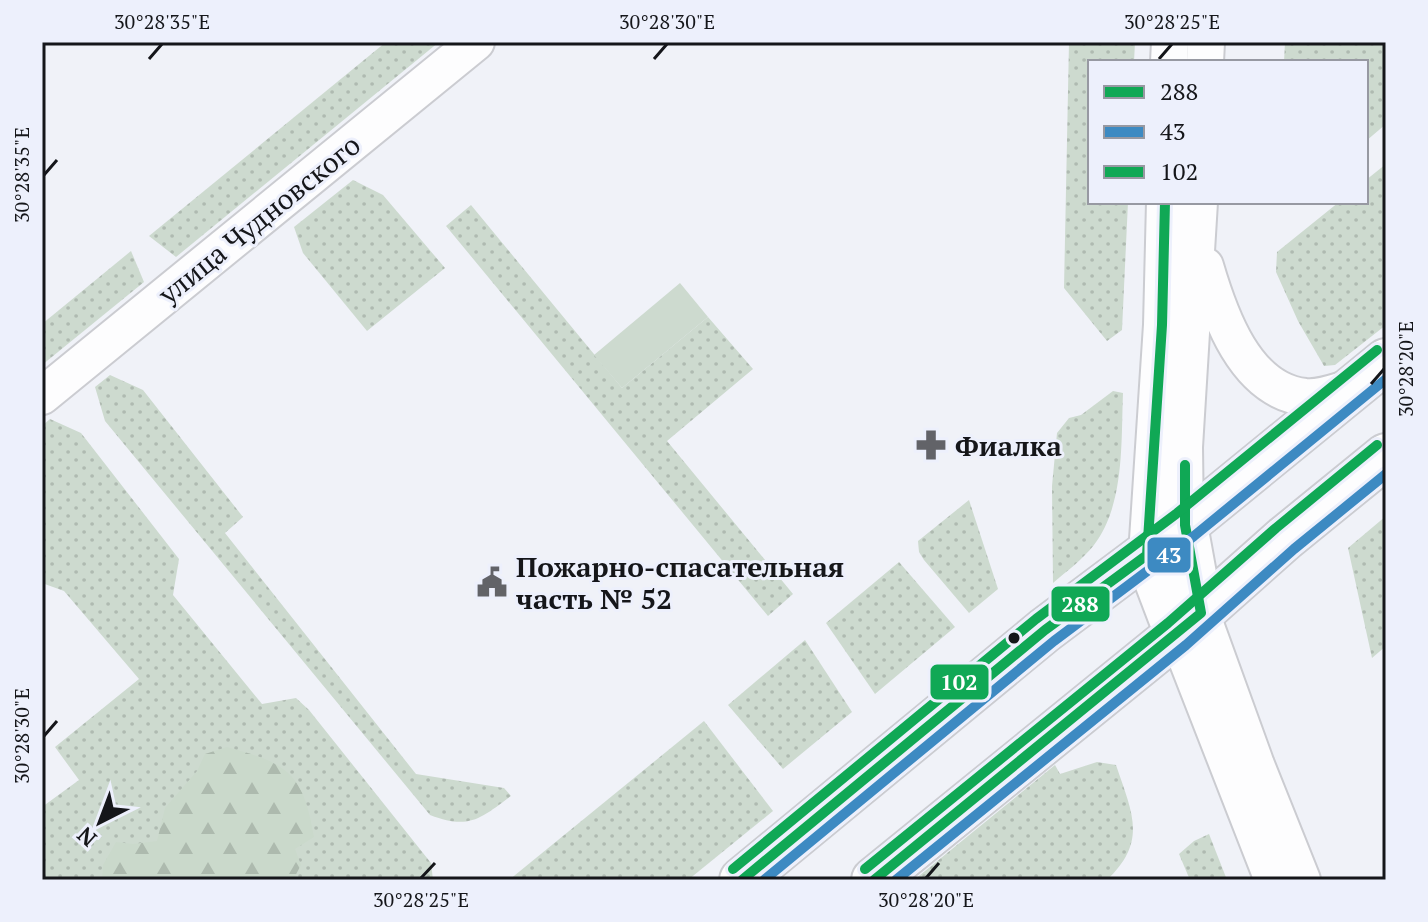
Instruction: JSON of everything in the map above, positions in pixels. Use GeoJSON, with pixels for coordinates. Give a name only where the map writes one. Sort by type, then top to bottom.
{"type":"FeatureCollection","features":[{"type":"Feature","properties":{"kind":"main road"},"geometry":{"type":"LineString","coordinates":[[742,880],[1045,630],[1147,555],[1371,374]]}},
{"type":"Feature","properties":{"kind":"main road"},"geometry":{"type":"LineString","coordinates":[[874,880],[1189,623],[1285,538],[1386,456]]}},
{"type":"Feature","properties":{"kind":"main road"},"geometry":{"type":"LineString","coordinates":[[1185,525],[1189,623]]}},
{"type":"Feature","properties":{"kind":"main road"},"geometry":{"type":"LineString","coordinates":[[1147,555],[1189,623]]}},
{"type":"Feature","properties":{"kind":"street","name":"улица Чудновского"},"geometry":{"type":"LineString","coordinates":[[42,396],[476,42]]}},
{"type":"Feature","properties":{"kind":"street"},"geometry":{"type":"LineString","coordinates":[[1147,555],[1162,325],[1165,204]]}},
{"type":"Feature","properties":{"kind":"street"},"geometry":{"type":"LineString","coordinates":[[1185,525],[1184,447],[1199,204]]}},
{"type":"Feature","properties":{"kind":"street"},"geometry":{"type":"LineString","coordinates":[[1198,240],[1220,316],[1233,342],[1250,364],[1270,382],[1290,393],[1306,397],[1326,395],[1371,374]]}},
{"type":"Feature","properties":{"kind":"street"},"geometry":{"type":"LineString","coordinates":[[1189,623],[1273,880]]}},
{"type":"Feature","properties":{"kind":"street"},"geometry":{"type":"LineString","coordinates":[[1189,623],[1256,765],[1302,880]]}},
{"type":"Feature","properties":{"kind":"shaded area"},"geometry":{"type":"Polygon","coordinates":[[[386,42],[439,42],[176,257],[149,236],[386,42]]]}},
{"type":"Feature","properties":{"kind":"shaded area"},"geometry":{"type":"Polygon","coordinates":[[[1069,42],[1135,42],[1134,60],[1088,60],[1088,204],[1128,204],[1122,330],[1107,341],[1064,288],[1069,42]]]}},
{"type":"Feature","properties":{"kind":"shaded area"},"geometry":{"type":"Polygon","coordinates":[[[1285,42],[1386,42],[1386,124],[1368,139],[1368,60],[1284,60],[1285,42]]]}},
{"type":"Feature","properties":{"kind":"shaded area"},"geometry":{"type":"Polygon","coordinates":[[[1386,164],[1386,325],[1335,365],[1324,366],[1298,321],[1276,272],[1277,252],[1337,204],[1368,204],[1368,178],[1386,164]]]}},
{"type":"Feature","properties":{"kind":"shaded area"},"geometry":{"type":"Polygon","coordinates":[[[353,180],[383,195],[445,268],[367,331],[303,253],[294,227],[353,180]]]}},
{"type":"Feature","properties":{"kind":"shaded area"},"geometry":{"type":"Polygon","coordinates":[[[471,205],[622,388],[708,317],[753,369],[667,441],[793,594],[768,616],[446,226],[471,205]]]}},
{"type":"Feature","properties":{"kind":"shaded area"},"geometry":{"type":"Polygon","coordinates":[[[131,251],[144,282],[42,365],[42,324],[131,251]]]}},
{"type":"Feature","properties":{"kind":"shaded area"},"geometry":{"type":"Polygon","coordinates":[[[680,283],[708,317],[622,388],[594,355],[680,283]]]}},
{"type":"Feature","properties":{"kind":"shaded area"},"geometry":{"type":"Polygon","coordinates":[[[110,375],[143,390],[243,517],[225,533],[416,774],[504,788],[511,796],[474,820],[455,822],[430,815],[105,421],[95,387],[110,375]]]}},
{"type":"Feature","properties":{"kind":"shaded area"},"geometry":{"type":"Polygon","coordinates":[[[1113,391],[1123,393],[1119,472],[1111,511],[1094,545],[1053,583],[1052,486],[1057,433],[1069,418],[1081,415],[1113,391]]]}},
{"type":"Feature","properties":{"kind":"shaded area"},"geometry":{"type":"Polygon","coordinates":[[[50,419],[81,433],[179,559],[173,595],[262,704],[296,698],[309,710],[431,863],[433,880],[42,880],[42,807],[79,780],[55,747],[139,679],[64,591],[42,583],[42,426],[50,419]]]}},
{"type":"Feature","properties":{"kind":"shaded area"},"geometry":{"type":"Polygon","coordinates":[[[969,500],[998,589],[969,613],[924,560],[918,541],[969,500]]]}},
{"type":"Feature","properties":{"kind":"shaded area"},"geometry":{"type":"Polygon","coordinates":[[[1386,516],[1386,646],[1372,658],[1348,548],[1386,516]]]}},
{"type":"Feature","properties":{"kind":"shaded area"},"geometry":{"type":"Polygon","coordinates":[[[899,562],[955,627],[875,694],[826,623],[899,562]]]}},
{"type":"Feature","properties":{"kind":"shaded area"},"geometry":{"type":"Polygon","coordinates":[[[805,640],[852,712],[783,769],[728,705],[805,640]]]}},
{"type":"Feature","properties":{"kind":"shaded area"},"geometry":{"type":"Polygon","coordinates":[[[704,721],[773,811],[688,880],[509,880],[704,721]]]}},
{"type":"Feature","properties":{"kind":"shaded area"},"geometry":{"type":"Polygon","coordinates":[[[1097,762],[1116,765],[1133,826],[1128,852],[1107,880],[914,880],[1055,765],[1060,774],[1097,762]]]}},
{"type":"Feature","properties":{"kind":"shaded area"},"geometry":{"type":"Polygon","coordinates":[[[1209,834],[1227,880],[1190,880],[1179,854],[1194,841],[1209,834]]]}},
{"type":"Feature","properties":{"kind":"green space"},"geometry":{"type":"Polygon","coordinates":[[[227,747],[279,766],[298,785],[310,815],[314,837],[295,849],[301,865],[293,880],[102,880],[103,865],[116,842],[133,844],[157,841],[165,808],[197,771],[205,754],[227,747]]]}},
{"type":"Feature","properties":{"kind":"transit line","name":"288"},"geometry":{"type":"LineString","coordinates":[[742,880],[1045,630],[1147,555],[1162,325],[1165,204]]}},
{"type":"Feature","properties":{"kind":"transit line","name":"102"},"geometry":{"type":"LineString","coordinates":[[733,869],[1036,619],[1176,514],[1377,350]]}},
{"type":"Feature","properties":{"kind":"transit line","name":"43"},"geometry":{"type":"LineString","coordinates":[[764,880],[1054,641],[1194,536],[1386,379]]}},
{"type":"Feature","properties":{"kind":"transit line","name":"102"},"geometry":{"type":"LineString","coordinates":[[865,869],[1168,623],[1377,445]]}},
{"type":"Feature","properties":{"kind":"transit line","name":"288"},"geometry":{"type":"LineString","coordinates":[[874,880],[1201,613],[1185,525],[1185,465]]}},
{"type":"Feature","properties":{"kind":"transit line","name":"43"},"geometry":{"type":"LineString","coordinates":[[896,880],[1186,645],[1294,549],[1386,474]]}},
{"type":"Feature","properties":{"kind":"place","name":"Фиалка"},"geometry":{"type":"Point","coordinates":[931,445]}},
{"type":"Feature","properties":{"kind":"place","name":"Пожарно-спасательная часть № 52"},"geometry":{"type":"Point","coordinates":[492,582]}}]}
